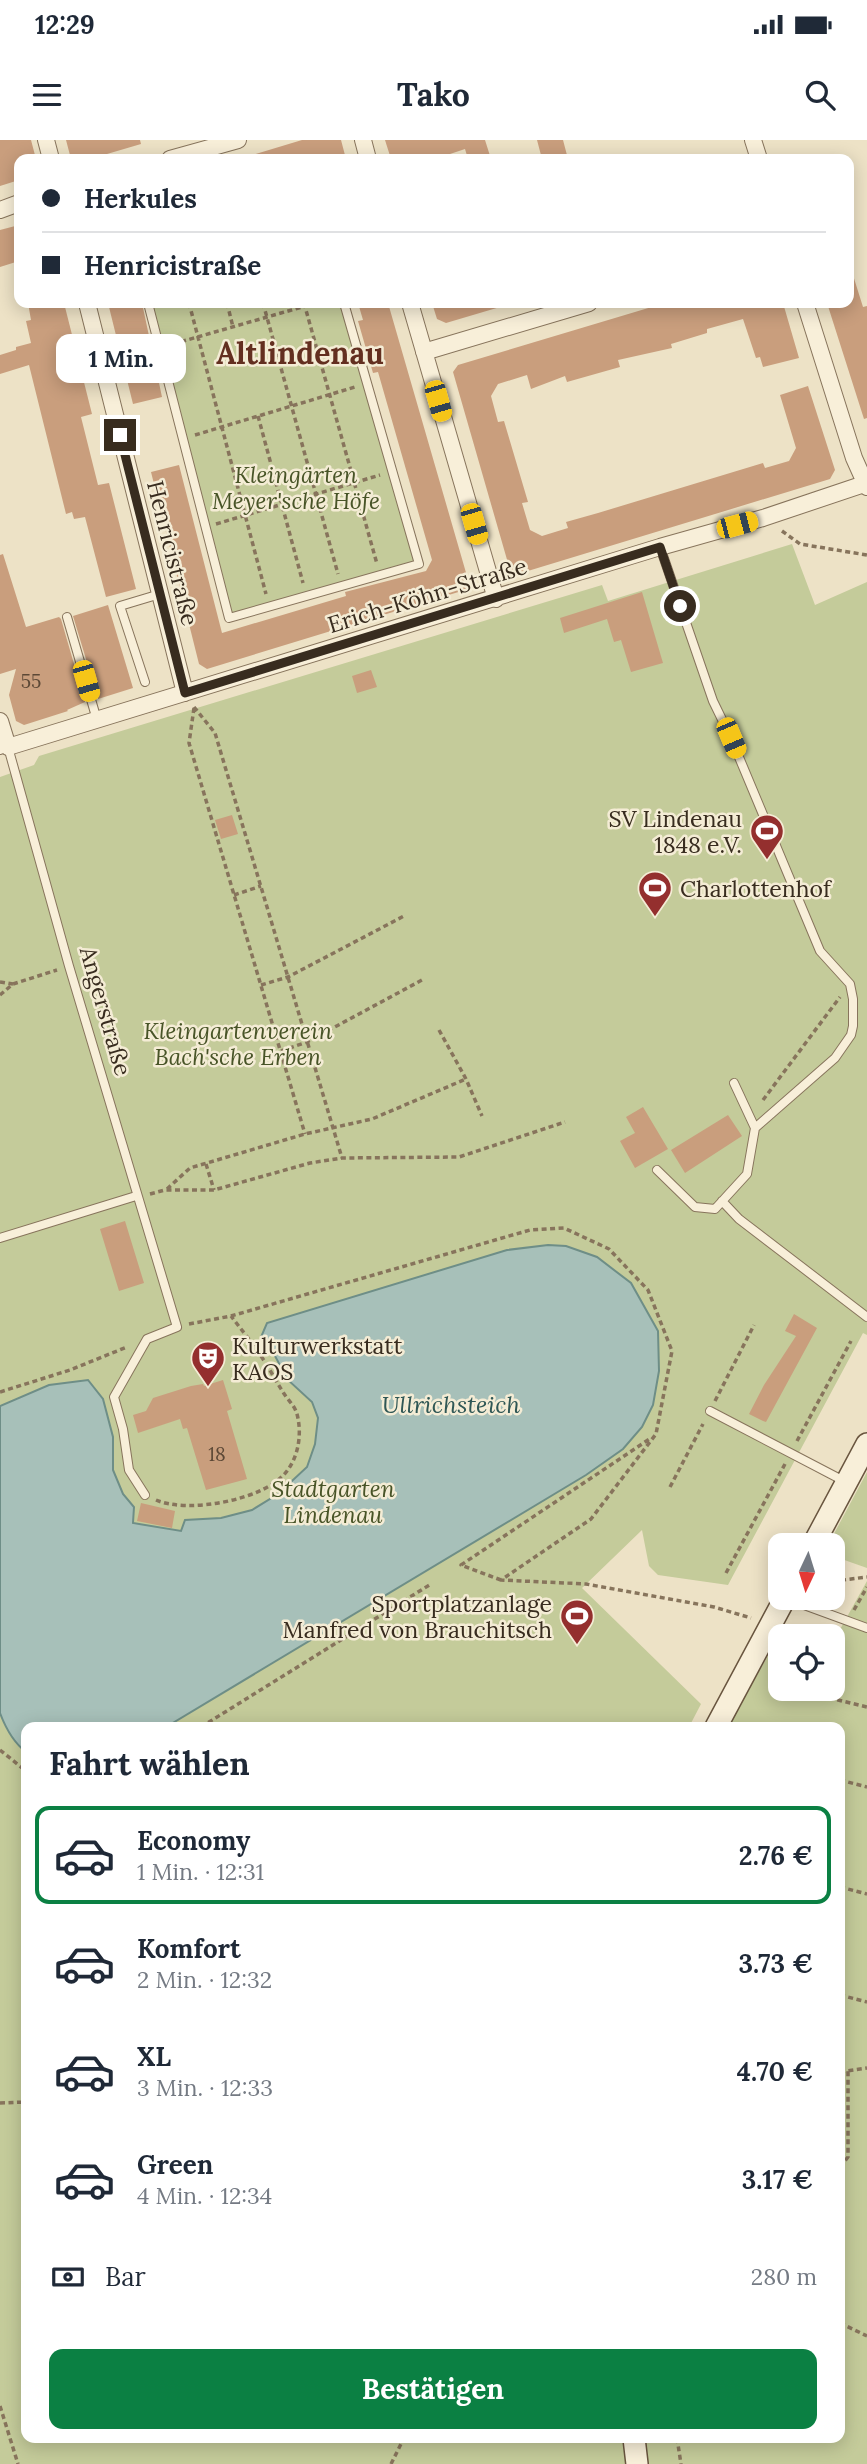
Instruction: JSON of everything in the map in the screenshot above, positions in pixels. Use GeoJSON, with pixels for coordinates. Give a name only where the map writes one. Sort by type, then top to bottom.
{"type":"FeatureCollection","features":[{"type":"Feature","properties":{"kind":"street"},"geometry":{"type":"LineString","coordinates":[[189,154],[237,140]]}},
{"type":"Feature","properties":{"kind":"street","name":"Henricistraße"},"geometry":{"type":"LineString","coordinates":[[88,308],[185,693]]}},
{"type":"Feature","properties":{"kind":"street"},"geometry":{"type":"LineString","coordinates":[[411,308],[496,599]]}},
{"type":"Feature","properties":{"kind":"street"},"geometry":{"type":"LineString","coordinates":[[424,352],[572,308]]}},
{"type":"Feature","properties":{"kind":"street"},"geometry":{"type":"LineString","coordinates":[[807,308],[854,458],[866,484]]}},
{"type":"Feature","properties":{"kind":"street","name":"Erich-Köhn-Straße"},"geometry":{"type":"LineString","coordinates":[[4,749],[660,547],[763,518],[866,484]]}},
{"type":"Feature","properties":{"kind":"street","name":"Angerstraße"},"geometry":{"type":"LineString","coordinates":[[0,721],[4,749]]}},
{"type":"Feature","properties":{"kind":"street"},"geometry":{"type":"LineString","coordinates":[[819,1533],[867,1444]]}},
{"type":"Feature","properties":{"kind":"street"},"geometry":{"type":"LineString","coordinates":[[719,1722],[778,1610]]}},
{"type":"Feature","properties":{"kind":"street"},"geometry":{"type":"LineString","coordinates":[[635,2443],[637,2464]]}},
{"type":"Feature","properties":{"kind":"lane"},"geometry":{"type":"LineString","coordinates":[[149,308],[229,618],[419,565],[345,308]]}},
{"type":"Feature","properties":{"kind":"lane"},"geometry":{"type":"LineString","coordinates":[[660,547],[713,701],[820,951],[850,984],[854,1013],[851,1035],[845,1045],[835,1058],[755,1128]]}},
{"type":"Feature","properties":{"kind":"lane"},"geometry":{"type":"LineString","coordinates":[[145,682],[121,606],[160,594]]}},
{"type":"Feature","properties":{"kind":"lane"},"geometry":{"type":"LineString","coordinates":[[67,617],[97,720]]}},
{"type":"Feature","properties":{"kind":"lane","name":"Angerstraße"},"geometry":{"type":"LineString","coordinates":[[4,749],[177,1327]]}},
{"type":"Feature","properties":{"kind":"lane"},"geometry":{"type":"LineString","coordinates":[[657,1170],[695,1207],[715,1209],[747,1174],[755,1128],[734,1083]]}},
{"type":"Feature","properties":{"kind":"lane"},"geometry":{"type":"LineString","coordinates":[[0,1238],[136,1196]]}},
{"type":"Feature","properties":{"kind":"lane"},"geometry":{"type":"LineString","coordinates":[[722,1201],[739,1219],[867,1317]]}},
{"type":"Feature","properties":{"kind":"lane"},"geometry":{"type":"LineString","coordinates":[[145,1495],[128,1470],[123,1429],[114,1397],[148,1339],[177,1327]]}},
{"type":"Feature","properties":{"kind":"lane"},"geometry":{"type":"LineString","coordinates":[[710,1411],[846,1482]]}},
{"type":"Feature","properties":{"kind":"lane"},"geometry":{"type":"LineString","coordinates":[[818,1610],[867,1628]]}},
{"type":"Feature","properties":{"kind":"path"},"geometry":{"type":"LineString","coordinates":[[190,308],[270,607]]}},
{"type":"Feature","properties":{"kind":"path"},"geometry":{"type":"LineString","coordinates":[[228,308],[233,327]]}},
{"type":"Feature","properties":{"kind":"path"},"geometry":{"type":"LineString","coordinates":[[264,308],[342,586]]}},
{"type":"Feature","properties":{"kind":"path"},"geometry":{"type":"LineString","coordinates":[[160,348],[293,308]]}},
{"type":"Feature","properties":{"kind":"path"},"geometry":{"type":"LineString","coordinates":[[306,308],[380,575]]}},
{"type":"Feature","properties":{"kind":"path"},"geometry":{"type":"LineString","coordinates":[[183,438],[367,383]]}},
{"type":"Feature","properties":{"kind":"path"},"geometry":{"type":"LineString","coordinates":[[258,416],[307,596]]}},
{"type":"Feature","properties":{"kind":"path"},"geometry":{"type":"LineString","coordinates":[[206,527],[392,471]]}},
{"type":"Feature","properties":{"kind":"path"},"geometry":{"type":"LineString","coordinates":[[763,518],[800,544],[867,555]]}},
{"type":"Feature","properties":{"kind":"path"},"geometry":{"type":"LineString","coordinates":[[185,693],[215,733],[342,1158]]}},
{"type":"Feature","properties":{"kind":"path"},"geometry":{"type":"LineString","coordinates":[[194,708],[189,743],[305,1134]]}},
{"type":"Feature","properties":{"kind":"path"},"geometry":{"type":"LineString","coordinates":[[234,895],[261,886]]}},
{"type":"Feature","properties":{"kind":"path"},"geometry":{"type":"LineString","coordinates":[[261,985],[288,977],[404,916]]}},
{"type":"Feature","properties":{"kind":"path"},"geometry":{"type":"LineString","coordinates":[[0,995],[13,984],[69,967]]}},
{"type":"Feature","properties":{"kind":"path"},"geometry":{"type":"LineString","coordinates":[[281,1051],[307,1042],[422,980]]}},
{"type":"Feature","properties":{"kind":"path"},"geometry":{"type":"LineString","coordinates":[[0,982],[13,984]]}},
{"type":"Feature","properties":{"kind":"path"},"geometry":{"type":"LineString","coordinates":[[751,1117],[850,984]]}},
{"type":"Feature","properties":{"kind":"path"},"geometry":{"type":"LineString","coordinates":[[439,1030],[466,1079],[482,1116]]}},
{"type":"Feature","properties":{"kind":"path"},"geometry":{"type":"LineString","coordinates":[[165,1191],[190,1168],[305,1134],[372,1119],[466,1079]]}},
{"type":"Feature","properties":{"kind":"path"},"geometry":{"type":"LineString","coordinates":[[136,1196],[165,1191],[215,1190],[310,1163],[342,1158],[459,1157],[565,1122]]}},
{"type":"Feature","properties":{"kind":"path"},"geometry":{"type":"LineString","coordinates":[[205,1164],[215,1190]]}},
{"type":"Feature","properties":{"kind":"path"},"geometry":{"type":"LineString","coordinates":[[177,1327],[231,1316],[530,1230],[564,1228],[609,1249],[648,1290],[671,1351],[656,1434],[591,1519],[501,1580]]}},
{"type":"Feature","properties":{"kind":"path"},"geometry":{"type":"LineString","coordinates":[[145,1495],[168,1505],[195,1506],[233,1500],[270,1486],[286,1473],[297,1453],[297,1411],[231,1316]]}},
{"type":"Feature","properties":{"kind":"path"},"geometry":{"type":"LineString","coordinates":[[670,1487],[754,1325]]}},
{"type":"Feature","properties":{"kind":"path"},"geometry":{"type":"LineString","coordinates":[[0,1392],[70,1370],[148,1339]]}},
{"type":"Feature","properties":{"kind":"path"},"geometry":{"type":"LineString","coordinates":[[726,1573],[850,1341]]}},
{"type":"Feature","properties":{"kind":"path"},"geometry":{"type":"LineString","coordinates":[[656,1434],[461,1565],[501,1580],[586,1584],[714,1607],[771,1623]]}},
{"type":"Feature","properties":{"kind":"path"},"geometry":{"type":"LineString","coordinates":[[845,1580],[867,1577]]}},
{"type":"Feature","properties":{"kind":"path"},"geometry":{"type":"LineString","coordinates":[[209,1722],[430,1584]]}},
{"type":"Feature","properties":{"kind":"path"},"geometry":{"type":"LineString","coordinates":[[842,1701],[867,1707]]}},
{"type":"Feature","properties":{"kind":"path"},"geometry":{"type":"LineString","coordinates":[[0,1750],[21,1767]]}},
{"type":"Feature","properties":{"kind":"path"},"geometry":{"type":"LineString","coordinates":[[845,1781],[867,1787]]}},
{"type":"Feature","properties":{"kind":"path"},"geometry":{"type":"LineString","coordinates":[[845,1888],[867,1894]]}},
{"type":"Feature","properties":{"kind":"path"},"geometry":{"type":"LineString","coordinates":[[845,1996],[867,2002]]}},
{"type":"Feature","properties":{"kind":"path"},"geometry":{"type":"LineString","coordinates":[[845,2161],[848,2157],[848,2071],[867,2068]]}},
{"type":"Feature","properties":{"kind":"path"},"geometry":{"type":"LineString","coordinates":[[0,2103],[21,2102]]}},
{"type":"Feature","properties":{"kind":"path"},"geometry":{"type":"LineString","coordinates":[[845,2325],[867,2336]]}},
{"type":"Feature","properties":{"kind":"path"},"geometry":{"type":"LineString","coordinates":[[0,2406],[18,2464]]}},
{"type":"Feature","properties":{"kind":"path"},"geometry":{"type":"LineString","coordinates":[[391,2464],[402,2443]]}},
{"type":"Feature","properties":{"kind":"path"},"geometry":{"type":"LineString","coordinates":[[678,2443],[681,2464]]}},
{"type":"Feature","properties":{"kind":"green space","name":"Kleingärten Meyer'sche Höfe"},"geometry":{"type":"Polygon","coordinates":[[[149,308],[345,308],[419,564],[229,618],[149,308]]]}},
{"type":"Feature","properties":{"kind":"green space"},"geometry":{"type":"Polygon","coordinates":[[[792,544],[815,605],[867,582],[867,1335],[863,1333],[728,1585],[658,1575],[649,1566],[642,1530],[582,1588],[701,1704],[692,1722],[21,1722],[21,2443],[845,2443],[845,1722],[730,1722],[768,1656],[768,1701],[845,1701],[843,1624],[867,1581],[867,2464],[0,2464],[0,777],[34,765],[39,756],[602,585],[608,601],[792,544]]]}},
{"type":"Feature","properties":{"kind":"green space"},"geometry":{"type":"Polygon","coordinates":[[[867,1472],[867,1568],[845,1560],[845,1533],[834,1533],[867,1472]]]}},
{"type":"Feature","properties":{"kind":"water","name":"Ullrichsteich"},"geometry":{"type":"Polygon","coordinates":[[[548,1245],[566,1246],[597,1257],[631,1283],[658,1331],[659,1371],[653,1405],[642,1427],[623,1449],[586,1475],[174,1722],[21,1722],[21,1748],[17,1744],[0,1713],[0,1406],[49,1385],[88,1380],[103,1399],[113,1437],[113,1470],[123,1494],[134,1507],[133,1523],[181,1531],[185,1520],[221,1518],[252,1510],[278,1494],[307,1467],[315,1444],[318,1418],[312,1402],[288,1380],[261,1337],[267,1323],[507,1250],[548,1245]]]}},
{"type":"Feature","properties":{"kind":"building"},"geometry":{"type":"Polygon","coordinates":[[[0,140],[31,140],[35,154],[14,154],[14,182],[0,186],[0,140]]]}},
{"type":"Feature","properties":{"kind":"building"},"geometry":{"type":"Polygon","coordinates":[[[66,140],[140,140],[141,144],[107,154],[70,154],[66,140]]]}},
{"type":"Feature","properties":{"kind":"building"},"geometry":{"type":"Polygon","coordinates":[[[302,140],[341,140],[345,154],[255,154],[302,140]]]}},
{"type":"Feature","properties":{"kind":"building"},"geometry":{"type":"Polygon","coordinates":[[[385,140],[485,140],[489,154],[466,154],[465,149],[450,154],[389,154],[385,140]]]}},
{"type":"Feature","properties":{"kind":"building"},"geometry":{"type":"Polygon","coordinates":[[[537,140],[563,140],[567,154],[541,154],[537,140]]]}},
{"type":"Feature","properties":{"kind":"building"},"geometry":{"type":"Polygon","coordinates":[[[14,226],[14,263],[0,267],[0,230],[14,226]]]}},
{"type":"Feature","properties":{"kind":"building"},"geometry":{"type":"Polygon","coordinates":[[[854,278],[863,307],[867,306],[867,418],[864,419],[829,308],[854,308],[854,278]]]}},
{"type":"Feature","properties":{"kind":"building"},"geometry":{"type":"Polygon","coordinates":[[[29,308],[65,308],[92,414],[81,417],[98,485],[109,483],[136,589],[106,597],[85,517],[74,519],[72,512],[66,514],[29,365],[0,374],[0,355],[31,343],[26,321],[31,320],[29,308]]]}},
{"type":"Feature","properties":{"kind":"building"},"geometry":{"type":"Polygon","coordinates":[[[109,308],[143,308],[162,397],[133,404],[109,308]]]}},
{"type":"Feature","properties":{"kind":"building"},"geometry":{"type":"Polygon","coordinates":[[[359,308],[389,308],[469,583],[465,590],[207,669],[199,664],[151,472],[179,465],[222,633],[346,596],[345,592],[426,571],[432,560],[378,372],[373,373],[358,321],[363,320],[359,308]]]}},
{"type":"Feature","properties":{"kind":"building"},"geometry":{"type":"Polygon","coordinates":[[[434,308],[497,308],[446,323],[437,319],[434,308]]]}},
{"type":"Feature","properties":{"kind":"building"},"geometry":{"type":"Polygon","coordinates":[[[648,308],[784,308],[799,358],[763,367],[760,357],[756,358],[743,319],[707,329],[707,333],[671,344],[672,348],[618,360],[620,367],[567,382],[565,376],[531,389],[527,375],[498,384],[491,396],[498,422],[504,421],[528,502],[522,503],[530,530],[542,536],[568,528],[566,522],[763,463],[765,468],[789,461],[796,448],[780,395],[808,386],[835,470],[830,479],[518,574],[510,570],[453,372],[458,365],[648,308]]]}},
{"type":"Feature","properties":{"kind":"building"},"geometry":{"type":"Polygon","coordinates":[[[3,554],[26,627],[59,617],[61,619],[85,702],[68,711],[24,725],[16,721],[9,695],[16,669],[0,674],[0,555],[3,554]]]}},
{"type":"Feature","properties":{"kind":"building"},"geometry":{"type":"Polygon","coordinates":[[[642,592],[663,663],[631,672],[621,640],[614,642],[607,619],[564,633],[560,618],[642,592]]]}},
{"type":"Feature","properties":{"kind":"building"},"geometry":{"type":"Polygon","coordinates":[[[108,605],[133,688],[98,699],[73,616],[108,605]]]}},
{"type":"Feature","properties":{"kind":"building"},"geometry":{"type":"Polygon","coordinates":[[[371,670],[377,687],[357,693],[352,676],[371,670]]]}},
{"type":"Feature","properties":{"kind":"building"},"geometry":{"type":"Polygon","coordinates":[[[232,815],[238,834],[221,839],[215,820],[232,815]]]}},
{"type":"Feature","properties":{"kind":"building"},"geometry":{"type":"Polygon","coordinates":[[[643,1107],[668,1149],[635,1168],[620,1141],[635,1133],[626,1117],[643,1107]]]}},
{"type":"Feature","properties":{"kind":"building"},"geometry":{"type":"Polygon","coordinates":[[[728,1115],[742,1136],[685,1173],[671,1150],[728,1115]]]}},
{"type":"Feature","properties":{"kind":"building"},"geometry":{"type":"Polygon","coordinates":[[[125,1221],[144,1283],[119,1291],[100,1229],[125,1221]]]}},
{"type":"Feature","properties":{"kind":"building"},"geometry":{"type":"Polygon","coordinates":[[[794,1314],[817,1328],[766,1422],[749,1414],[764,1385],[796,1336],[785,1331],[794,1314]]]}},
{"type":"Feature","properties":{"kind":"building"},"geometry":{"type":"Polygon","coordinates":[[[223,1380],[232,1409],[227,1411],[247,1479],[206,1490],[187,1428],[183,1429],[180,1419],[138,1433],[133,1415],[146,1411],[153,1398],[191,1386],[204,1386],[223,1380]]]}},
{"type":"Feature","properties":{"kind":"building"},"geometry":{"type":"Polygon","coordinates":[[[141,1503],[175,1511],[172,1528],[137,1521],[141,1503]]]}},
{"type":"Feature","properties":{"kind":"place","name":"SV Lindenau 1848 e.V."},"geometry":{"type":"Point","coordinates":[767,861]}},
{"type":"Feature","properties":{"kind":"place","name":"Charlottenhof"},"geometry":{"type":"Point","coordinates":[655,918]}},
{"type":"Feature","properties":{"kind":"place","name":"Kulturwerkstatt KAOS"},"geometry":{"type":"Point","coordinates":[208,1388]}},
{"type":"Feature","properties":{"kind":"place","name":"Sportplatzanlage Manfred von Brauchitsch"},"geometry":{"type":"Point","coordinates":[577,1646]}},
{"type":"Feature","properties":{"kind":"district","name":"Altlindenau"},"geometry":{"type":"Point","coordinates":[300,353]}},
{"type":"Feature","properties":{"kind":"route"},"geometry":{"type":"LineString","coordinates":[[120,435],[185,693],[660,547],[680,606]]}},
{"type":"Feature","properties":{"kind":"park label","name":"Kleingartenverein Bach'sche Erben"},"geometry":{"type":"Point","coordinates":[238,1043]}},
{"type":"Feature","properties":{"kind":"park label","name":"Stadtgarten Lindenau"},"geometry":{"type":"Point","coordinates":[333,1501]}}]}
